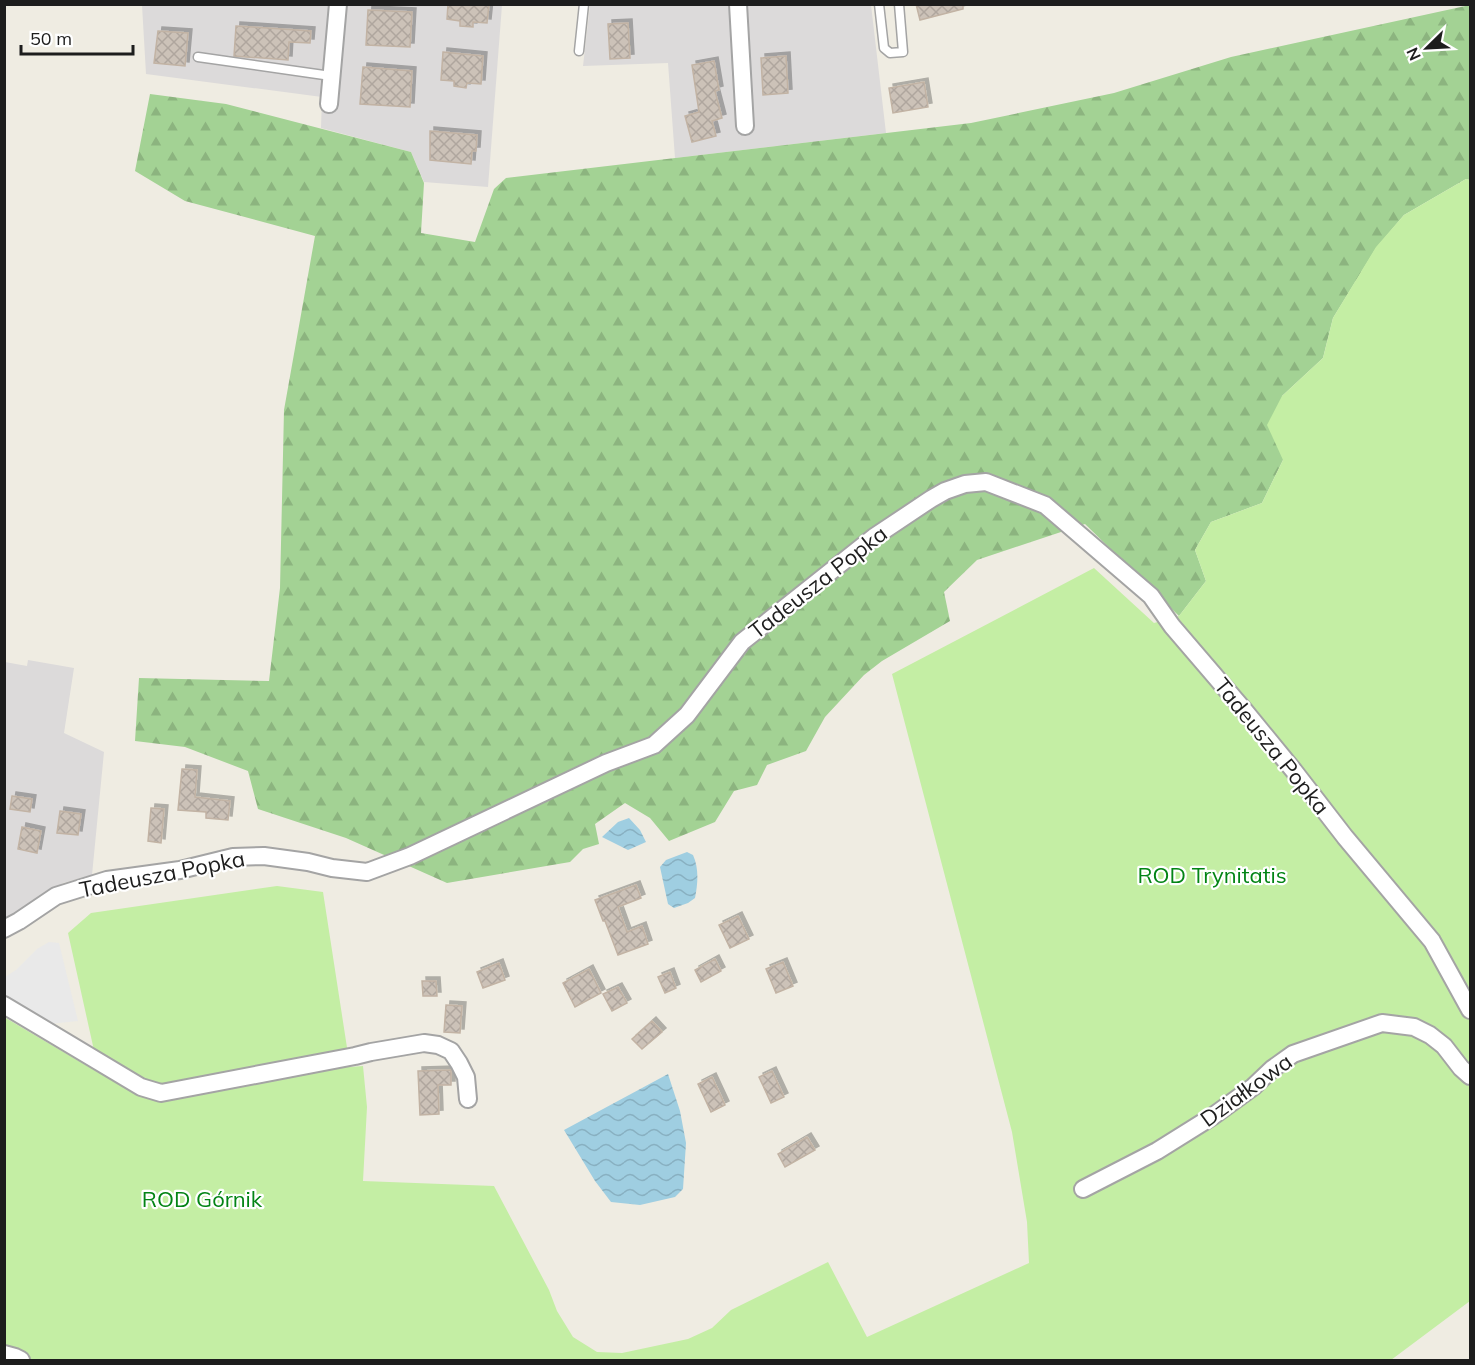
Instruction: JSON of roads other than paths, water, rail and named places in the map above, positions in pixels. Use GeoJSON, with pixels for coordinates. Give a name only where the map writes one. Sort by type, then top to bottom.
{"type":"FeatureCollection","features":[{"type":"Feature","properties":{"kind":"street"},"geometry":{"type":"LineString","coordinates":[[329,104],[338,4]]}},
{"type":"Feature","properties":{"kind":"street"},"geometry":{"type":"LineString","coordinates":[[738,4],[745,126]]}},
{"type":"Feature","properties":{"kind":"street","name":"Tadeusza Popka"},"geometry":{"type":"LineString","coordinates":[[4,929],[56,896],[107,880],[180,870],[232,857],[264,856],[367,872],[410,856],[606,763],[654,745],[687,715],[742,642],[759,628],[874,537],[931,499],[964,484],[986,482],[1045,505],[1151,596],[1172,626],[1244,710],[1345,837],[1432,941],[1470,1010]]}},
{"type":"Feature","properties":{"kind":"street"},"geometry":{"type":"LineString","coordinates":[[4,1005],[141,1087],[161,1093],[371,1052],[424,1044],[438,1045],[450,1051],[466,1077],[468,1100]]}},
{"type":"Feature","properties":{"kind":"street","name":"Działkowa"},"geometry":{"type":"LineString","coordinates":[[1083,1189],[1157,1151],[1213,1116],[1293,1054],[1382,1023],[1414,1027],[1430,1035],[1444,1046],[1470,1076]]}},
{"type":"Feature","properties":{"kind":"street"},"geometry":{"type":"LineString","coordinates":[[4,1354],[21,1360]]}},
{"type":"Feature","properties":{"kind":"lane"},"geometry":{"type":"LineString","coordinates":[[579,51],[584,4]]}},
{"type":"Feature","properties":{"kind":"lane"},"geometry":{"type":"LineString","coordinates":[[879,4],[884,48],[890,54],[903,52],[898,4]]}},
{"type":"Feature","properties":{"kind":"lane"},"geometry":{"type":"LineString","coordinates":[[198,57],[331,76]]}},
{"type":"Feature","properties":{"kind":"water"},"geometry":{"type":"Polygon","coordinates":[[[629,818],[640,830],[646,842],[628,850],[602,837],[618,822],[629,818]]]}},
{"type":"Feature","properties":{"kind":"water"},"geometry":{"type":"Polygon","coordinates":[[[687,852],[693,855],[697,870],[695,898],[674,908],[668,904],[660,867],[666,860],[687,852]]]}},
{"type":"Feature","properties":{"kind":"water"},"geometry":{"type":"Polygon","coordinates":[[[668,1074],[680,1111],[686,1143],[683,1189],[675,1197],[640,1205],[611,1202],[595,1181],[564,1130],[668,1074]]]}},
{"type":"Feature","properties":{"kind":"park label","name":"ROD Trynitatis"},"geometry":{"type":"Point","coordinates":[1212,875]}},
{"type":"Feature","properties":{"kind":"park label","name":"ROD Górnik"},"geometry":{"type":"Point","coordinates":[202,1199]}}]}
